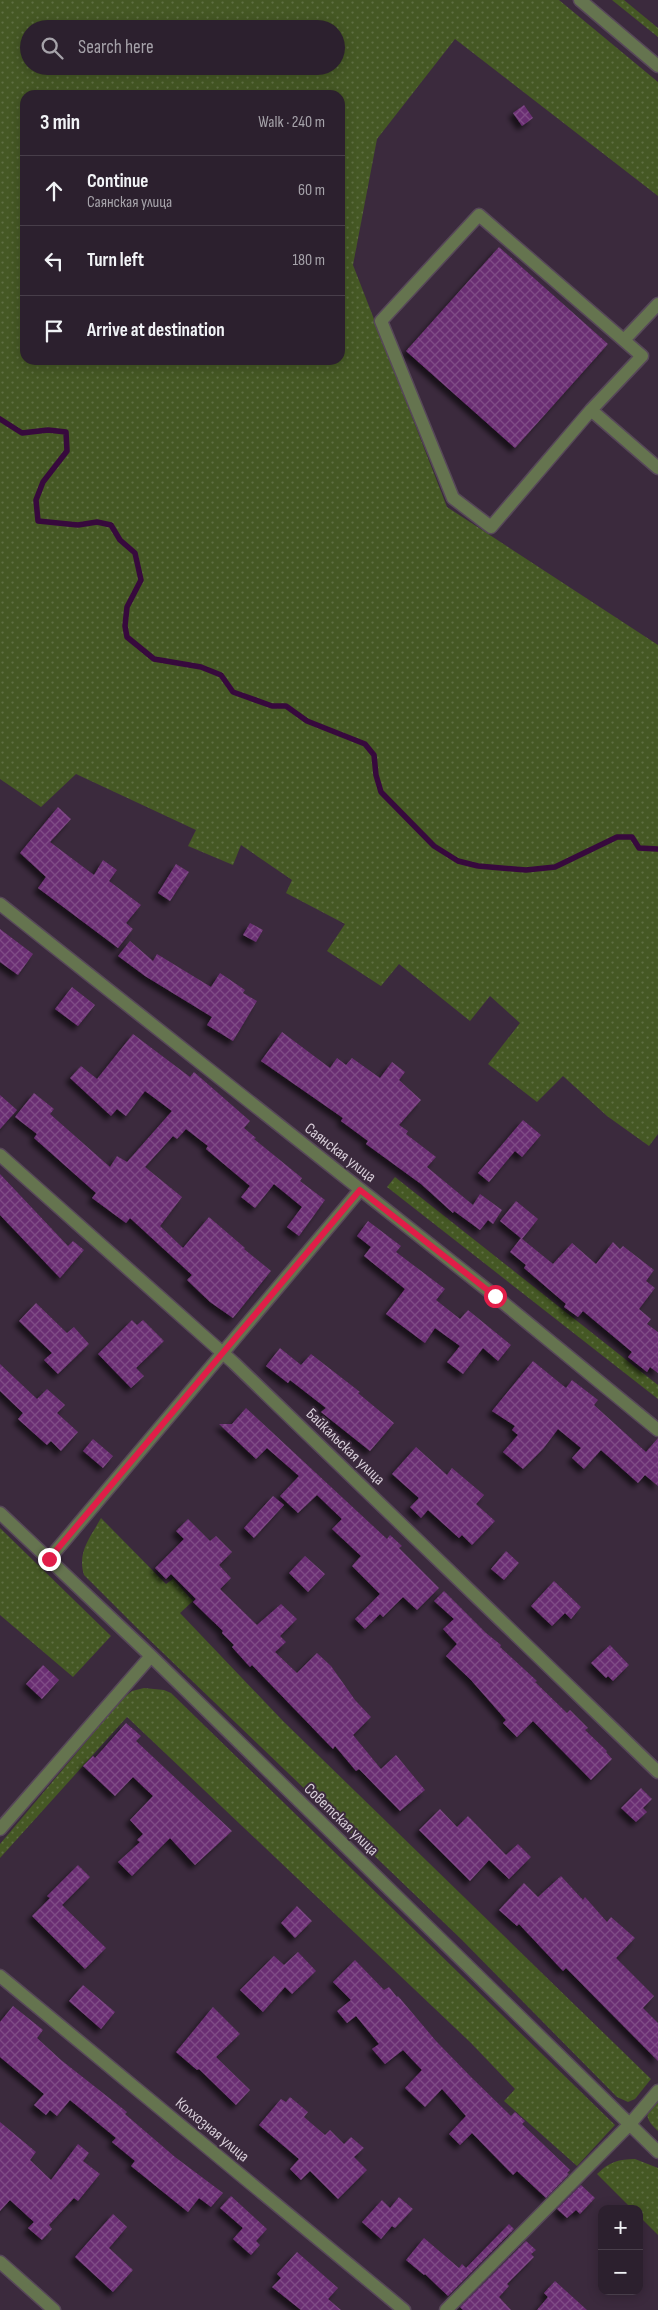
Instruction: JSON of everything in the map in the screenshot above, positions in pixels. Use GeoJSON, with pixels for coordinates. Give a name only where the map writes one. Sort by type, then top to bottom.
{"type":"FeatureCollection","features":[{"type":"Feature","properties":{"kind":"street"},"geometry":{"type":"LineString","coordinates":[[580,0],[658,66]]}},
{"type":"Feature","properties":{"kind":"street"},"geometry":{"type":"LineString","coordinates":[[479,215],[642,356],[591,410],[491,527],[453,498],[381,321],[479,215]]}},
{"type":"Feature","properties":{"kind":"street"},"geometry":{"type":"LineString","coordinates":[[624,340],[658,304]]}},
{"type":"Feature","properties":{"kind":"street"},"geometry":{"type":"LineString","coordinates":[[591,410],[658,468]]}},
{"type":"Feature","properties":{"kind":"street","name":"Саянская улица"},"geometry":{"type":"LineString","coordinates":[[0,904],[658,1430]]}},
{"type":"Feature","properties":{"kind":"street","name":"Байкальская улица"},"geometry":{"type":"LineString","coordinates":[[0,1155],[234,1363],[658,1772]]}},
{"type":"Feature","properties":{"kind":"street"},"geometry":{"type":"LineString","coordinates":[[49,1559],[360,1190]]}},
{"type":"Feature","properties":{"kind":"street","name":"Советская улица"},"geometry":{"type":"LineString","coordinates":[[0,1513],[151,1656],[658,2152]]}},
{"type":"Feature","properties":{"kind":"street"},"geometry":{"type":"LineString","coordinates":[[0,1829],[151,1656]]}},
{"type":"Feature","properties":{"kind":"street","name":"Колхозная улица"},"geometry":{"type":"LineString","coordinates":[[0,1976],[404,2310]]}},
{"type":"Feature","properties":{"kind":"street"},"geometry":{"type":"LineString","coordinates":[[446,2310],[629,2125],[658,2091]]}},
{"type":"Feature","properties":{"kind":"street"},"geometry":{"type":"LineString","coordinates":[[0,2262],[54,2310]]}},
{"type":"Feature","properties":{"kind":"green space"},"geometry":{"type":"Polygon","coordinates":[[[0,0],[559,0],[658,82],[658,196],[455,39],[377,139],[353,265],[447,507],[658,645],[658,1134],[649,1146],[607,1116],[563,1076],[537,1102],[488,1064],[520,1023],[490,996],[470,1021],[399,964],[381,986],[327,951],[345,924],[286,893],[292,880],[241,845],[233,865],[188,846],[196,830],[76,774],[41,807],[0,779],[0,0]]]}},
{"type":"Feature","properties":{"kind":"green space"},"geometry":{"type":"Polygon","coordinates":[[[612,0],[624,0],[658,28],[658,37],[612,0]]]}},
{"type":"Feature","properties":{"kind":"green space"},"geometry":{"type":"Polygon","coordinates":[[[395,1177],[658,1385],[658,1399],[387,1187],[395,1177]]]}},
{"type":"Feature","properties":{"kind":"green space"},"geometry":{"type":"Polygon","coordinates":[[[101,1518],[166,1584],[173,1579],[193,1601],[180,1613],[283,1721],[651,2079],[635,2099],[628,2102],[617,2097],[461,1939],[84,1575],[82,1567],[83,1552],[101,1518]]]}},
{"type":"Feature","properties":{"kind":"green space"},"geometry":{"type":"Polygon","coordinates":[[[0,1528],[111,1636],[73,1677],[0,1615],[0,1528]]]}},
{"type":"Feature","properties":{"kind":"green space"},"geometry":{"type":"Polygon","coordinates":[[[144,1688],[164,1690],[171,1693],[615,2125],[577,2166],[504,2101],[515,2089],[471,2043],[127,1717],[0,1858],[0,1844],[122,1699],[132,1691],[144,1688]]]}},
{"type":"Feature","properties":{"kind":"green space"},"geometry":{"type":"Polygon","coordinates":[[[658,2098],[658,2131],[648,2118],[648,2111],[658,2098]]]}},
{"type":"Feature","properties":{"kind":"green space"},"geometry":{"type":"Polygon","coordinates":[[[635,2159],[658,2168],[658,2235],[643,2220],[643,2205],[628,2205],[597,2174],[614,2162],[635,2159]]]}},
{"type":"Feature","properties":{"kind":"building"},"geometry":{"type":"Polygon","coordinates":[[[524,105],[533,118],[522,126],[513,113],[524,105]]]}},
{"type":"Feature","properties":{"kind":"building"},"geometry":{"type":"Polygon","coordinates":[[[499,247],[608,344],[515,448],[406,351],[499,247]]]}},
{"type":"Feature","properties":{"kind":"building"},"geometry":{"type":"Polygon","coordinates":[[[58,807],[71,819],[50,842],[94,875],[103,860],[117,870],[109,881],[141,905],[126,923],[133,929],[118,948],[38,888],[46,877],[20,853],[58,807]]]}},
{"type":"Feature","properties":{"kind":"building"},"geometry":{"type":"Polygon","coordinates":[[[176,864],[189,872],[170,901],[158,893],[176,864]]]}},
{"type":"Feature","properties":{"kind":"building"},"geometry":{"type":"Polygon","coordinates":[[[250,923],[263,930],[256,942],[243,935],[250,923]]]}},
{"type":"Feature","properties":{"kind":"building"},"geometry":{"type":"Polygon","coordinates":[[[0,929],[33,954],[18,975],[0,962],[0,929]]]}},
{"type":"Feature","properties":{"kind":"building"},"geometry":{"type":"Polygon","coordinates":[[[130,941],[153,961],[157,954],[211,987],[220,973],[245,990],[243,993],[257,1001],[233,1041],[207,1025],[212,1017],[145,976],[118,956],[130,941]]]}},
{"type":"Feature","properties":{"kind":"building"},"geometry":{"type":"Polygon","coordinates":[[[72,987],[95,1005],[78,1026],[55,1009],[72,987]]]}},
{"type":"Feature","properties":{"kind":"building"},"geometry":{"type":"Polygon","coordinates":[[[282,1032],[330,1068],[337,1058],[346,1065],[352,1058],[380,1078],[392,1062],[405,1072],[399,1080],[421,1100],[399,1125],[408,1131],[406,1134],[436,1157],[427,1167],[473,1205],[480,1194],[502,1210],[493,1224],[488,1220],[480,1230],[454,1211],[453,1213],[421,1184],[366,1144],[368,1141],[341,1121],[343,1118],[261,1061],[282,1032]]]}},
{"type":"Feature","properties":{"kind":"building"},"geometry":{"type":"Polygon","coordinates":[[[133,1034],[190,1077],[194,1072],[250,1121],[244,1128],[256,1138],[254,1139],[302,1178],[300,1181],[325,1200],[299,1236],[287,1227],[302,1207],[274,1184],[255,1208],[241,1197],[250,1186],[206,1149],[208,1146],[186,1129],[177,1139],[173,1136],[145,1167],[182,1197],[160,1226],[183,1248],[209,1217],[271,1271],[233,1318],[210,1302],[187,1280],[192,1275],[130,1218],[126,1223],[92,1198],[96,1193],[34,1138],[37,1134],[15,1117],[34,1093],[54,1109],[50,1114],[110,1167],[117,1156],[127,1162],[172,1111],[145,1091],[126,1116],[117,1109],[111,1116],[70,1078],[81,1066],[97,1079],[133,1034]]]}},
{"type":"Feature","properties":{"kind":"building"},"geometry":{"type":"Polygon","coordinates":[[[0,1095],[17,1110],[0,1129],[0,1095]]]}},
{"type":"Feature","properties":{"kind":"building"},"geometry":{"type":"Polygon","coordinates":[[[523,1120],[541,1135],[522,1157],[515,1151],[489,1182],[478,1173],[523,1120]]]}},
{"type":"Feature","properties":{"kind":"building"},"geometry":{"type":"Polygon","coordinates":[[[0,1174],[68,1246],[73,1241],[84,1250],[60,1278],[0,1215],[0,1174]]]}},
{"type":"Feature","properties":{"kind":"building"},"geometry":{"type":"Polygon","coordinates":[[[516,1201],[538,1219],[522,1239],[500,1221],[516,1201]]]}},
{"type":"Feature","properties":{"kind":"building"},"geometry":{"type":"Polygon","coordinates":[[[368,1221],[401,1246],[396,1252],[445,1289],[436,1300],[460,1319],[468,1310],[511,1345],[498,1361],[483,1348],[463,1374],[447,1362],[460,1346],[435,1328],[425,1343],[386,1314],[405,1289],[364,1256],[371,1247],[357,1236],[368,1221]]]}},
{"type":"Feature","properties":{"kind":"building"},"geometry":{"type":"Polygon","coordinates":[[[521,1238],[553,1264],[572,1243],[596,1264],[613,1242],[620,1249],[623,1246],[654,1270],[646,1281],[655,1288],[639,1309],[651,1319],[647,1324],[658,1332],[658,1373],[650,1367],[647,1372],[628,1357],[632,1352],[583,1311],[578,1317],[564,1307],[566,1304],[524,1268],[526,1265],[510,1252],[521,1238]]]}},
{"type":"Feature","properties":{"kind":"building"},"geometry":{"type":"Polygon","coordinates":[[[36,1303],[67,1333],[74,1327],[89,1344],[58,1374],[44,1360],[52,1353],[19,1321],[36,1303]]]}},
{"type":"Feature","properties":{"kind":"building"},"geometry":{"type":"Polygon","coordinates":[[[132,1320],[137,1325],[143,1320],[164,1341],[136,1368],[144,1376],[131,1388],[98,1354],[132,1320]]]}},
{"type":"Feature","properties":{"kind":"building"},"geometry":{"type":"Polygon","coordinates":[[[280,1348],[301,1365],[311,1354],[360,1392],[358,1393],[394,1423],[370,1451],[321,1412],[326,1408],[290,1380],[288,1383],[266,1366],[280,1348]]]}},
{"type":"Feature","properties":{"kind":"building"},"geometry":{"type":"Polygon","coordinates":[[[533,1361],[566,1388],[572,1380],[598,1400],[594,1405],[646,1452],[658,1438],[658,1486],[645,1475],[638,1483],[601,1450],[584,1469],[572,1458],[581,1448],[558,1429],[543,1449],[523,1469],[503,1452],[518,1435],[512,1430],[515,1426],[492,1411],[533,1361]]]}},
{"type":"Feature","properties":{"kind":"building"},"geometry":{"type":"Polygon","coordinates":[[[0,1364],[37,1399],[47,1389],[65,1405],[57,1413],[78,1432],[61,1451],[51,1441],[47,1445],[18,1419],[23,1413],[0,1391],[0,1364]]]}},
{"type":"Feature","properties":{"kind":"building"},"geometry":{"type":"Polygon","coordinates":[[[246,1408],[387,1539],[390,1535],[402,1546],[399,1548],[439,1588],[417,1610],[403,1597],[383,1617],[380,1614],[365,1629],[355,1619],[380,1594],[352,1566],[361,1556],[332,1529],[342,1519],[317,1495],[298,1513],[280,1496],[299,1476],[267,1448],[256,1459],[219,1424],[232,1424],[246,1408]]]}},
{"type":"Feature","properties":{"kind":"building"},"geometry":{"type":"Polygon","coordinates":[[[93,1439],[113,1456],[103,1468],[83,1451],[93,1439]]]}},
{"type":"Feature","properties":{"kind":"building"},"geometry":{"type":"Polygon","coordinates":[[[416,1447],[447,1475],[452,1468],[484,1495],[476,1504],[495,1521],[472,1545],[462,1535],[459,1538],[428,1510],[421,1518],[410,1507],[419,1498],[392,1474],[416,1447]]]}},
{"type":"Feature","properties":{"kind":"building"},"geometry":{"type":"Polygon","coordinates":[[[273,1496],[284,1505],[254,1538],[244,1528],[273,1496]]]}},
{"type":"Feature","properties":{"kind":"building"},"geometry":{"type":"Polygon","coordinates":[[[188,1519],[210,1541],[216,1536],[232,1552],[219,1565],[231,1578],[220,1589],[257,1625],[281,1604],[297,1619],[280,1636],[286,1642],[275,1652],[297,1673],[317,1653],[331,1666],[355,1700],[371,1717],[353,1735],[381,1769],[396,1755],[425,1790],[400,1811],[359,1769],[356,1771],[335,1746],[333,1749],[252,1665],[250,1667],[232,1647],[234,1645],[222,1633],[223,1631],[193,1602],[196,1599],[171,1574],[166,1579],[155,1568],[184,1539],[176,1531],[188,1519]]]}},
{"type":"Feature","properties":{"kind":"building"},"geometry":{"type":"Polygon","coordinates":[[[506,1551],[519,1563],[504,1580],[491,1569],[506,1551]]]}},
{"type":"Feature","properties":{"kind":"building"},"geometry":{"type":"Polygon","coordinates":[[[305,1556],[325,1574],[308,1592],[289,1573],[305,1556]]]}},
{"type":"Feature","properties":{"kind":"building"},"geometry":{"type":"Polygon","coordinates":[[[554,1581],[581,1607],[571,1619],[565,1613],[552,1626],[531,1606],[554,1581]]]}},
{"type":"Feature","properties":{"kind":"building"},"geometry":{"type":"Polygon","coordinates":[[[444,1591],[486,1633],[501,1645],[500,1647],[537,1681],[535,1682],[567,1713],[570,1710],[588,1728],[585,1730],[607,1751],[612,1759],[591,1780],[533,1721],[517,1737],[503,1723],[506,1720],[471,1680],[446,1656],[457,1644],[443,1629],[454,1619],[434,1601],[444,1591]]]}},
{"type":"Feature","properties":{"kind":"building"},"geometry":{"type":"Polygon","coordinates":[[[610,1645],[629,1665],[613,1681],[608,1676],[606,1678],[591,1663],[610,1645]]]}},
{"type":"Feature","properties":{"kind":"building"},"geometry":{"type":"Polygon","coordinates":[[[43,1665],[59,1680],[42,1699],[26,1684],[43,1665]]]}},
{"type":"Feature","properties":{"kind":"building"},"geometry":{"type":"Polygon","coordinates":[[[126,1723],[141,1736],[136,1741],[232,1831],[195,1865],[170,1838],[132,1876],[118,1862],[140,1842],[137,1840],[143,1834],[130,1820],[153,1796],[133,1777],[115,1796],[83,1766],[93,1756],[95,1758],[126,1723]]]}},
{"type":"Feature","properties":{"kind":"building"},"geometry":{"type":"Polygon","coordinates":[[[641,1788],[652,1799],[643,1808],[647,1812],[636,1822],[621,1808],[641,1788]]]}},
{"type":"Feature","properties":{"kind":"building"},"geometry":{"type":"Polygon","coordinates":[[[440,1809],[457,1827],[468,1816],[506,1855],[518,1844],[531,1857],[509,1879],[489,1860],[470,1881],[419,1830],[440,1809]]]}},
{"type":"Feature","properties":{"kind":"building"},"geometry":{"type":"Polygon","coordinates":[[[78,1865],[90,1877],[62,1905],[106,1948],[85,1969],[32,1916],[50,1898],[47,1896],[78,1865]]]}},
{"type":"Feature","properties":{"kind":"building"},"geometry":{"type":"Polygon","coordinates":[[[561,1876],[583,1900],[585,1897],[607,1922],[611,1917],[635,1938],[616,1958],[654,1996],[643,2008],[658,2023],[658,2061],[566,1968],[563,1971],[519,1924],[517,1926],[499,1910],[524,1883],[538,1897],[561,1876]]]}},
{"type":"Feature","properties":{"kind":"building"},"geometry":{"type":"Polygon","coordinates":[[[297,1906],[312,1921],[295,1938],[281,1923],[297,1906]]]}},
{"type":"Feature","properties":{"kind":"building"},"geometry":{"type":"Polygon","coordinates":[[[298,1952],[316,1971],[292,1994],[285,1987],[263,2012],[240,1990],[274,1956],[284,1965],[298,1952]]]}},
{"type":"Feature","properties":{"kind":"building"},"geometry":{"type":"Polygon","coordinates":[[[355,1960],[384,1990],[389,1987],[436,2041],[471,2077],[511,2116],[515,2112],[525,2121],[522,2124],[570,2170],[567,2173],[569,2174],[546,2198],[517,2171],[513,2175],[472,2133],[460,2145],[449,2134],[466,2116],[442,2089],[425,2107],[405,2088],[422,2070],[403,2050],[385,2064],[372,2049],[379,2044],[356,2016],[347,2023],[337,2011],[351,2000],[333,1982],[355,1960]]]}},
{"type":"Feature","properties":{"kind":"building"},"geometry":{"type":"Polygon","coordinates":[[[83,1985],[115,2012],[101,2029],[69,2001],[83,1985]]]}},
{"type":"Feature","properties":{"kind":"building"},"geometry":{"type":"Polygon","coordinates":[[[13,2006],[43,2030],[37,2038],[61,2060],[127,2112],[125,2114],[175,2157],[223,2193],[211,2207],[199,2198],[188,2212],[131,2166],[135,2161],[112,2142],[116,2138],[70,2100],[57,2116],[50,2110],[46,2115],[34,2105],[44,2094],[0,2057],[0,2022],[13,2006]]]}},
{"type":"Feature","properties":{"kind":"building"},"geometry":{"type":"Polygon","coordinates":[[[213,2007],[240,2034],[216,2057],[250,2090],[236,2105],[199,2069],[197,2070],[176,2052],[213,2007]]]}},
{"type":"Feature","properties":{"kind":"building"},"geometry":{"type":"Polygon","coordinates":[[[290,2097],[308,2112],[304,2117],[325,2135],[330,2130],[344,2144],[351,2137],[364,2148],[354,2157],[367,2170],[338,2199],[310,2171],[301,2180],[290,2169],[299,2159],[259,2125],[281,2099],[286,2102],[290,2097]]]}},
{"type":"Feature","properties":{"kind":"building"},"geometry":{"type":"Polygon","coordinates":[[[0,2122],[36,2152],[30,2160],[51,2180],[78,2144],[89,2153],[83,2161],[100,2174],[78,2201],[74,2198],[49,2225],[52,2229],[42,2240],[28,2228],[34,2222],[10,2200],[0,2211],[0,2122]]]}},
{"type":"Feature","properties":{"kind":"building"},"geometry":{"type":"Polygon","coordinates":[[[581,2185],[595,2198],[580,2214],[576,2210],[567,2218],[557,2209],[581,2185]]]}},
{"type":"Feature","properties":{"kind":"building"},"geometry":{"type":"Polygon","coordinates":[[[231,2196],[267,2229],[256,2241],[260,2245],[251,2255],[233,2239],[243,2228],[220,2208],[231,2196]]]}},
{"type":"Feature","properties":{"kind":"building"},"geometry":{"type":"Polygon","coordinates":[[[399,2197],[413,2209],[395,2228],[392,2226],[381,2239],[362,2222],[382,2200],[390,2208],[399,2197]]]}},
{"type":"Feature","properties":{"kind":"building"},"geometry":{"type":"Polygon","coordinates":[[[113,2214],[127,2227],[109,2248],[133,2270],[113,2292],[75,2257],[113,2214]]]}},
{"type":"Feature","properties":{"kind":"building"},"geometry":{"type":"Polygon","coordinates":[[[509,2224],[514,2229],[448,2296],[425,2274],[406,2260],[424,2238],[459,2268],[462,2264],[466,2268],[509,2224]]]}},
{"type":"Feature","properties":{"kind":"building"},"geometry":{"type":"Polygon","coordinates":[[[526,2241],[536,2250],[531,2254],[534,2257],[507,2284],[509,2286],[499,2297],[511,2310],[463,2310],[460,2307],[526,2241]]]}},
{"type":"Feature","properties":{"kind":"building"},"geometry":{"type":"Polygon","coordinates":[[[297,2252],[338,2288],[328,2299],[341,2310],[301,2310],[272,2287],[281,2278],[277,2274],[297,2252]]]}},
{"type":"Feature","properties":{"kind":"building"},"geometry":{"type":"Polygon","coordinates":[[[555,2281],[587,2310],[537,2310],[548,2297],[544,2293],[555,2281]]]}},
{"type":"Feature","properties":{"kind":"waterway"},"geometry":{"type":"LineString","coordinates":[[0,419],[22,433],[48,430],[66,432],[67,451],[43,482],[36,500],[38,521],[78,525],[97,522],[111,525],[120,540],[135,553],[141,580],[127,607],[125,626],[127,637],[154,659],[201,667],[221,675],[233,692],[272,706],[286,706],[307,721],[365,744],[374,755],[376,775],[381,792],[434,846],[458,861],[478,866],[526,870],[555,867],[617,837],[632,837],[639,848],[658,849]]}},
{"type":"Feature","properties":{"kind":"route"},"geometry":{"type":"LineString","coordinates":[[49,1559],[360,1190],[495,1296]]}}]}
